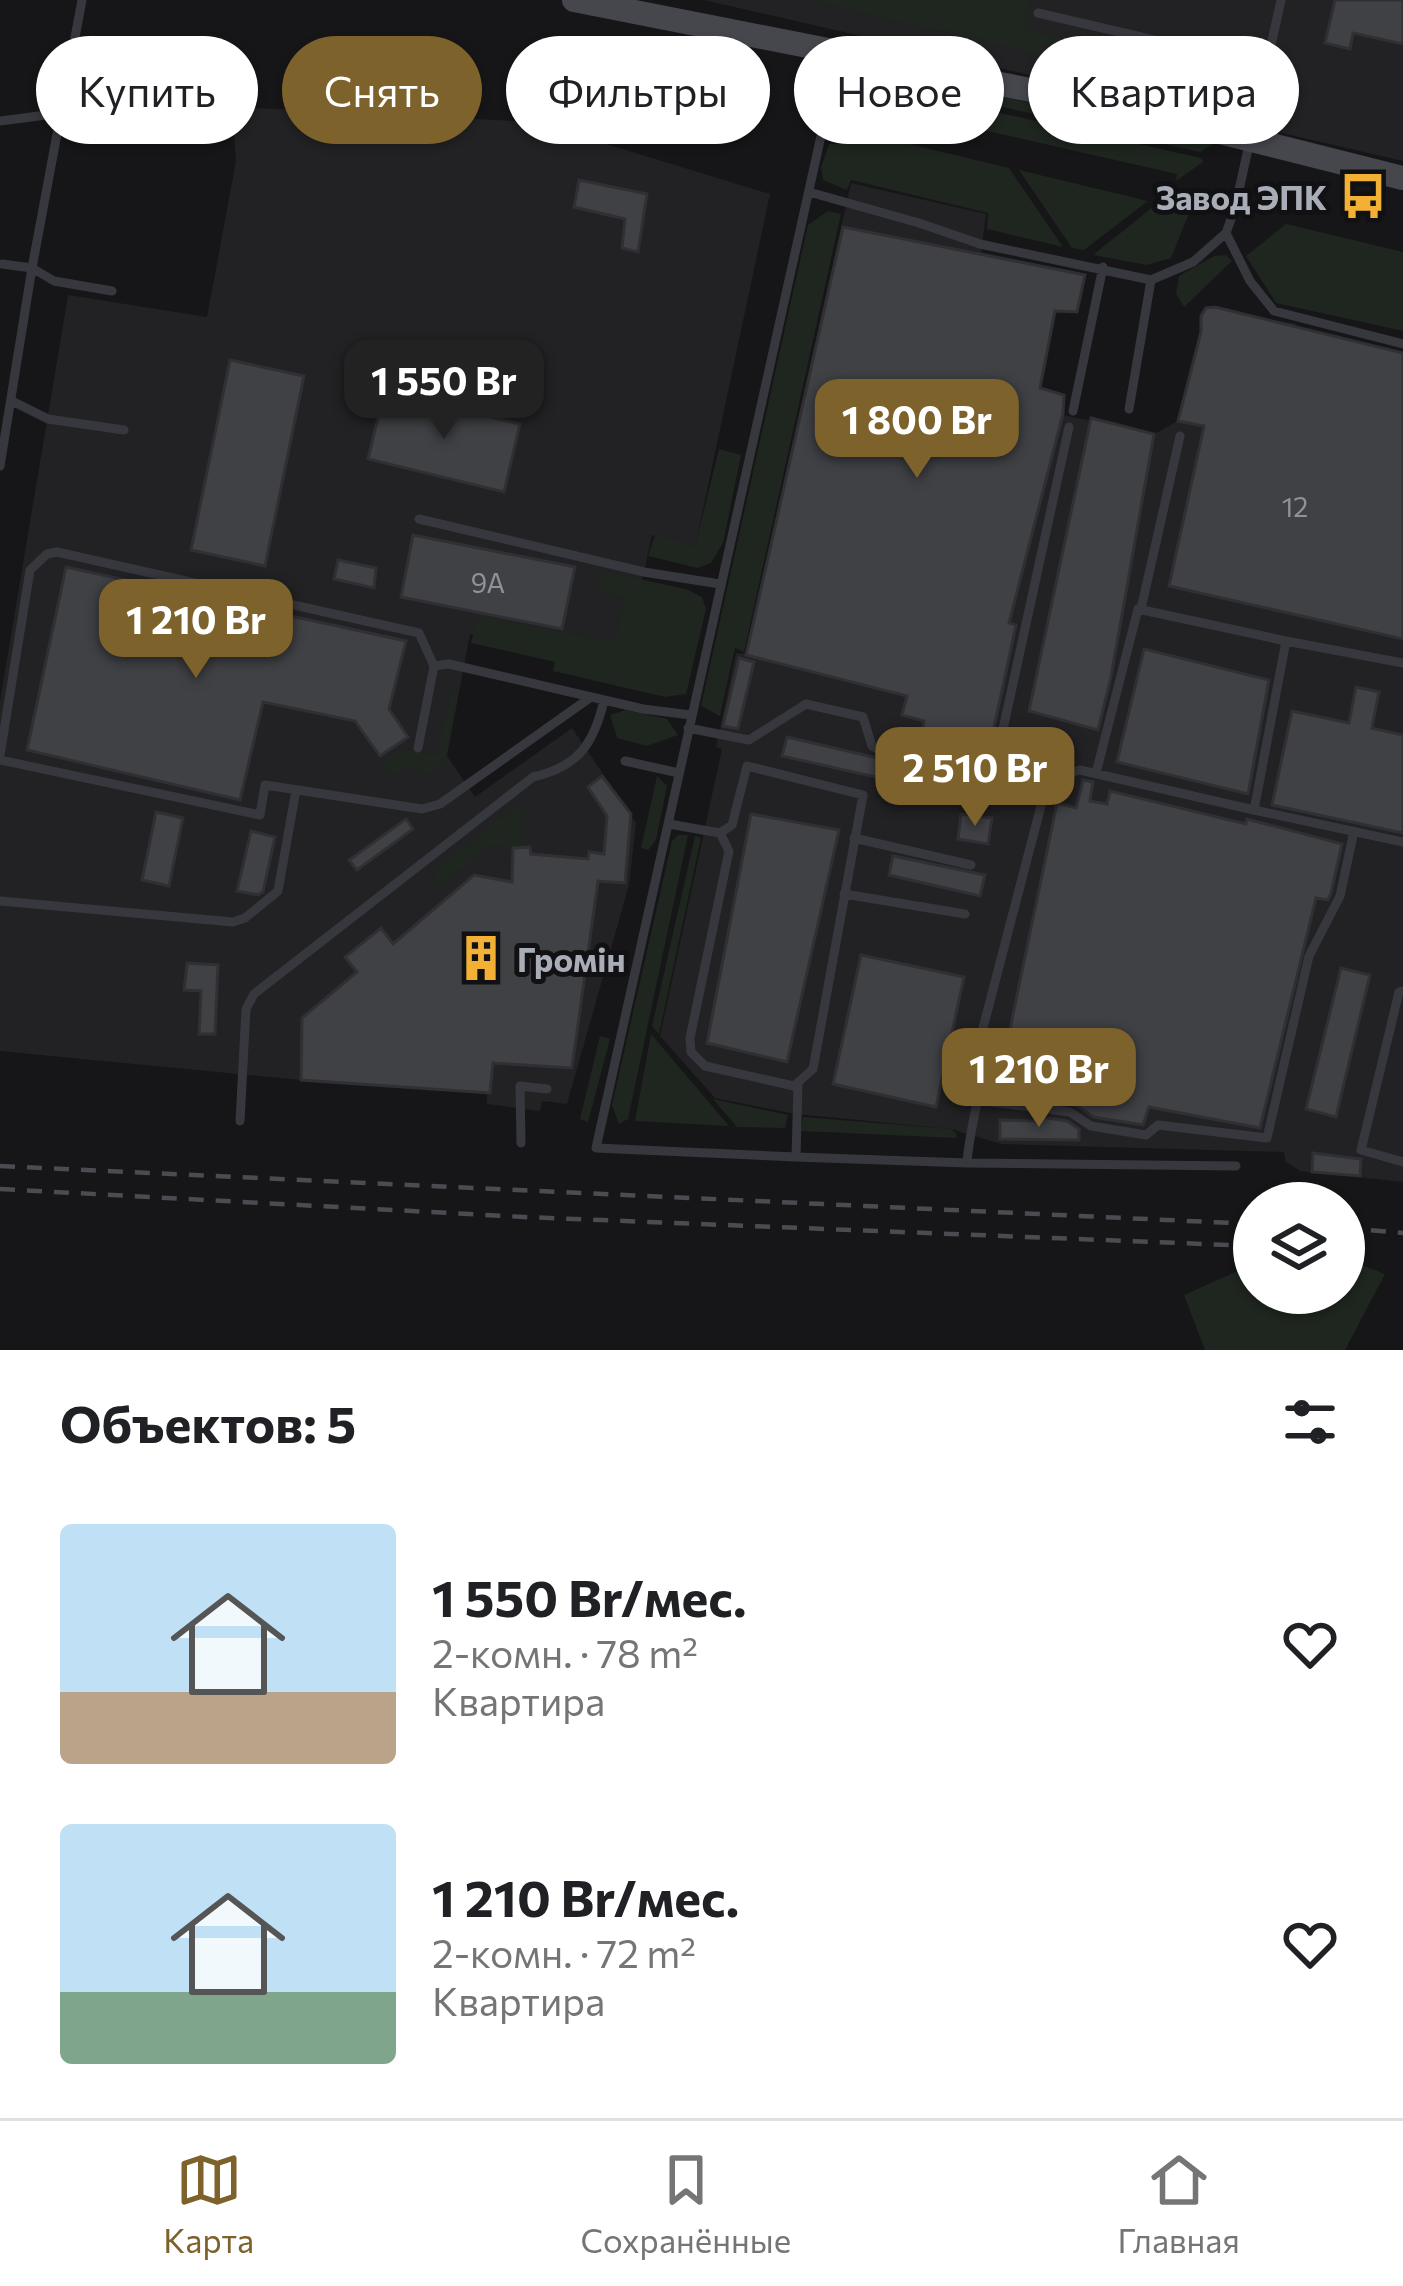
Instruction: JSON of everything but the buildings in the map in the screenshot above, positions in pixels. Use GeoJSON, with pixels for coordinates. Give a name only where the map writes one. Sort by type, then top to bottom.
{"type":"FeatureCollection","features":[{"type":"Feature","properties":{"kind":"main road"},"geometry":{"type":"LineString","coordinates":[[574,0],[794,42]]}},
{"type":"Feature","properties":{"kind":"main road"},"geometry":{"type":"LineString","coordinates":[[1266,144],[1403,178]]}},
{"type":"Feature","properties":{"kind":"lane"},"geometry":{"type":"LineString","coordinates":[[76,36],[82,0]]}},
{"type":"Feature","properties":{"kind":"lane"},"geometry":{"type":"LineString","coordinates":[[1273,36],[1281,0]]}},
{"type":"Feature","properties":{"kind":"lane"},"geometry":{"type":"LineString","coordinates":[[1038,13],[1137,36]]}},
{"type":"Feature","properties":{"kind":"lane"},"geometry":{"type":"LineString","coordinates":[[0,121],[36,116]]}},
{"type":"Feature","properties":{"kind":"lane"},"geometry":{"type":"LineString","coordinates":[[0,466],[56,144]]}},
{"type":"Feature","properties":{"kind":"lane"},"geometry":{"type":"LineString","coordinates":[[819,144],[596,1148],[967,1163],[1237,1166]]}},
{"type":"Feature","properties":{"kind":"lane"},"geometry":{"type":"LineString","coordinates":[[808,193],[980,244],[1151,280],[1193,262],[1226,233],[1249,144]]}},
{"type":"Feature","properties":{"kind":"lane"},"geometry":{"type":"LineString","coordinates":[[1226,233],[1250,280],[1274,311],[1403,344]]}},
{"type":"Feature","properties":{"kind":"lane"},"geometry":{"type":"LineString","coordinates":[[2,264],[32,268],[54,281],[112,291]]}},
{"type":"Feature","properties":{"kind":"lane"},"geometry":{"type":"LineString","coordinates":[[1073,411],[1102,267]]}},
{"type":"Feature","properties":{"kind":"lane"},"geometry":{"type":"LineString","coordinates":[[1129,409],[1151,280]]}},
{"type":"Feature","properties":{"kind":"lane"},"geometry":{"type":"LineString","coordinates":[[12,401],[48,418],[124,430]]}},
{"type":"Feature","properties":{"kind":"lane"},"geometry":{"type":"LineString","coordinates":[[688,728],[749,740],[806,704],[862,717],[872,746],[909,766],[981,781],[993,775],[1069,427]]}},
{"type":"Feature","properties":{"kind":"lane"},"geometry":{"type":"LineString","coordinates":[[1141,610],[1180,436]]}},
{"type":"Feature","properties":{"kind":"lane"},"geometry":{"type":"LineString","coordinates":[[419,519],[644,572],[720,584]]}},
{"type":"Feature","properties":{"kind":"lane"},"geometry":{"type":"LineString","coordinates":[[418,748],[434,667],[419,633],[57,552],[47,554],[30,570],[0,757],[260,815],[265,785],[405,808],[440,804],[591,698]]}},
{"type":"Feature","properties":{"kind":"lane"},"geometry":{"type":"LineString","coordinates":[[1096,773],[1138,609],[1403,663]]}},
{"type":"Feature","properties":{"kind":"lane"},"geometry":{"type":"LineString","coordinates":[[1255,810],[1286,641]]}},
{"type":"Feature","properties":{"kind":"lane"},"geometry":{"type":"LineString","coordinates":[[434,667],[449,664],[591,698],[691,715]]}},
{"type":"Feature","properties":{"kind":"lane"},"geometry":{"type":"LineString","coordinates":[[241,1121],[246,1009],[254,994],[533,777],[560,771],[598,726],[604,700]]}},
{"type":"Feature","properties":{"kind":"lane"},"geometry":{"type":"LineString","coordinates":[[625,760],[679,773]]}},
{"type":"Feature","properties":{"kind":"lane"},"geometry":{"type":"LineString","coordinates":[[669,824],[720,833],[732,825],[747,766],[863,795],[813,1069],[798,1084],[796,1157]]}},
{"type":"Feature","properties":{"kind":"lane"},"geometry":{"type":"LineString","coordinates":[[967,1163],[986,1052],[983,1028],[1048,779],[1080,770],[1403,842]]}},
{"type":"Feature","properties":{"kind":"lane"},"geometry":{"type":"LineString","coordinates":[[0,901],[232,922],[245,918],[278,892],[296,790]]}},
{"type":"Feature","properties":{"kind":"lane"},"geometry":{"type":"LineString","coordinates":[[976,1100],[1070,1112],[1091,1126],[1146,1135],[1158,1125],[1267,1138],[1309,956],[1340,896],[1354,831]]}},
{"type":"Feature","properties":{"kind":"lane"},"geometry":{"type":"LineString","coordinates":[[720,833],[729,851],[691,1052],[705,1066],[798,1084]]}},
{"type":"Feature","properties":{"kind":"lane"},"geometry":{"type":"LineString","coordinates":[[854,838],[971,865]]}},
{"type":"Feature","properties":{"kind":"lane"},"geometry":{"type":"LineString","coordinates":[[844,894],[964,914]]}},
{"type":"Feature","properties":{"kind":"lane"},"geometry":{"type":"LineString","coordinates":[[1403,991],[1399,992],[1361,1150],[1403,1162]]}},
{"type":"Feature","properties":{"kind":"lane"},"geometry":{"type":"LineString","coordinates":[[521,1143],[520,1087],[547,1089]]}},
{"type":"Feature","properties":{"kind":"shaded area"},"geometry":{"type":"Polygon","coordinates":[[[704,0],[1403,0],[1403,161],[1299,137],[1299,36],[1028,36],[1028,75],[1004,69],[1004,36],[860,36],[704,0]]]}},
{"type":"Feature","properties":{"kind":"shaded area"},"geometry":{"type":"Polygon","coordinates":[[[808,0],[1029,0],[1025,29],[1055,36],[1028,36],[1028,51],[1004,46],[1004,36],[963,36],[808,0]]]}},
{"type":"Feature","properties":{"kind":"shaded area"},"geometry":{"type":"Polygon","coordinates":[[[1004,97],[1028,102],[1028,113],[1004,107],[1004,97]]]}},
{"type":"Feature","properties":{"kind":"shaded area"},"geometry":{"type":"Polygon","coordinates":[[[258,108],[282,109],[282,144],[482,144],[482,119],[506,121],[506,144],[606,144],[770,194],[695,547],[652,535],[623,668],[470,634],[447,756],[475,797],[572,728],[636,823],[629,885],[567,1104],[542,1101],[540,1111],[487,1104],[487,1093],[0,1051],[0,701],[68,295],[207,317],[236,161],[235,144],[258,144],[258,108]]]}},
{"type":"Feature","properties":{"kind":"shaded area"},"geometry":{"type":"Polygon","coordinates":[[[1004,114],[1028,119],[1028,140],[1004,135],[1004,114]]]}},
{"type":"Feature","properties":{"kind":"shaded area"},"geometry":{"type":"Polygon","coordinates":[[[829,144],[909,144],[1009,168],[1063,247],[987,229],[988,213],[851,180],[847,190],[823,180],[821,167],[829,144]]]}},
{"type":"Feature","properties":{"kind":"shaded area"},"geometry":{"type":"Polygon","coordinates":[[[1045,144],[1139,144],[1201,158],[1203,162],[1176,181],[1177,174],[1045,144]]]}},
{"type":"Feature","properties":{"kind":"shaded area"},"geometry":{"type":"Polygon","coordinates":[[[1165,144],[1213,144],[1200,152],[1165,144]]]}},
{"type":"Feature","properties":{"kind":"shaded area"},"geometry":{"type":"Polygon","coordinates":[[[1019,170],[1148,201],[1084,250],[1072,248],[1019,170]]]}},
{"type":"Feature","properties":{"kind":"shaded area"},"geometry":{"type":"Polygon","coordinates":[[[851,183],[986,214],[981,252],[1085,274],[1077,312],[1055,312],[1041,387],[1064,395],[1063,415],[1154,434],[1178,421],[1206,308],[1296,324],[1296,328],[1403,352],[1403,1182],[1300,1171],[1286,1162],[1284,1152],[1001,1144],[951,1129],[796,1114],[715,1098],[660,1036],[722,749],[716,747],[736,653],[746,654],[851,183]]]}},
{"type":"Feature","properties":{"kind":"shaded area"},"geometry":{"type":"Polygon","coordinates":[[[1164,198],[1192,206],[1171,258],[1147,265],[1093,255],[1164,198]]]}},
{"type":"Feature","properties":{"kind":"shaded area"},"geometry":{"type":"Polygon","coordinates":[[[828,211],[841,214],[744,652],[735,648],[720,716],[701,706],[808,225],[828,211]]]}},
{"type":"Feature","properties":{"kind":"shaded area"},"geometry":{"type":"Polygon","coordinates":[[[1286,224],[1403,252],[1403,331],[1276,303],[1246,256],[1286,224]]]}},
{"type":"Feature","properties":{"kind":"shaded area"},"geometry":{"type":"Polygon","coordinates":[[[1226,255],[1232,261],[1184,307],[1176,294],[1179,276],[1214,256],[1226,255]]]}},
{"type":"Feature","properties":{"kind":"shaded area"},"geometry":{"type":"Polygon","coordinates":[[[719,449],[741,455],[723,543],[711,563],[698,568],[648,556],[655,535],[695,546],[719,449]]]}},
{"type":"Feature","properties":{"kind":"shaded area"},"geometry":{"type":"Polygon","coordinates":[[[606,572],[686,589],[702,597],[706,609],[686,694],[665,697],[553,671],[555,662],[471,643],[478,616],[614,642],[625,598],[598,588],[598,576],[606,572]]]}},
{"type":"Feature","properties":{"kind":"shaded area"},"geometry":{"type":"Polygon","coordinates":[[[451,691],[457,692],[444,765],[427,775],[414,766],[395,775],[377,765],[401,748],[438,756],[451,691]]]}},
{"type":"Feature","properties":{"kind":"shaded area"},"geometry":{"type":"Polygon","coordinates":[[[626,710],[667,719],[678,735],[647,746],[617,738],[610,715],[626,710]]]}},
{"type":"Feature","properties":{"kind":"shaded area"},"geometry":{"type":"Polygon","coordinates":[[[657,776],[667,786],[656,840],[648,850],[641,848],[657,776]]]}},
{"type":"Feature","properties":{"kind":"shaded area"},"geometry":{"type":"Polygon","coordinates":[[[514,807],[525,814],[524,819],[517,819],[517,827],[523,828],[521,846],[492,845],[434,885],[439,866],[514,807]]]}},
{"type":"Feature","properties":{"kind":"shaded area"},"geometry":{"type":"Polygon","coordinates":[[[688,835],[628,1119],[619,1124],[612,1105],[672,841],[688,835]]]}},
{"type":"Feature","properties":{"kind":"shaded area"},"geometry":{"type":"Polygon","coordinates":[[[695,836],[701,838],[659,1034],[652,1026],[695,836]]]}},
{"type":"Feature","properties":{"kind":"shaded area"},"geometry":{"type":"Polygon","coordinates":[[[651,1034],[729,1126],[635,1121],[651,1034]]]}},
{"type":"Feature","properties":{"kind":"shaded area"},"geometry":{"type":"Polygon","coordinates":[[[600,1036],[610,1039],[588,1122],[580,1119],[600,1036]]]}},
{"type":"Feature","properties":{"kind":"shaded area"},"geometry":{"type":"Polygon","coordinates":[[[713,1099],[788,1115],[785,1128],[737,1127],[713,1099]]]}},
{"type":"Feature","properties":{"kind":"shaded area"},"geometry":{"type":"Polygon","coordinates":[[[803,1117],[951,1129],[957,1134],[956,1138],[801,1131],[803,1117]]]}},
{"type":"Feature","properties":{"kind":"shaded area"},"geometry":{"type":"Polygon","coordinates":[[[1365,1266],[1385,1274],[1365,1312],[1365,1266]]]}},
{"type":"Feature","properties":{"kind":"shaded area"},"geometry":{"type":"Polygon","coordinates":[[[1233,1273],[1233,1314],[1364,1314],[1345,1350],[1205,1350],[1184,1295],[1233,1273]]]}},
{"type":"Feature","properties":{"kind":"railway"},"geometry":{"type":"LineString","coordinates":[[0,1166],[1233,1223]]}},
{"type":"Feature","properties":{"kind":"railway"},"geometry":{"type":"LineString","coordinates":[[0,1189],[524,1217],[1233,1245]]}},
{"type":"Feature","properties":{"kind":"railway"},"geometry":{"type":"LineString","coordinates":[[1365,1230],[1403,1233]]}},
{"type":"Feature","properties":{"kind":"place","name":"Завод ЭПК"},"geometry":{"type":"Point","coordinates":[1363,196]}},
{"type":"Feature","properties":{"kind":"place","name":"Громін"},"geometry":{"type":"Point","coordinates":[481,958]}}]}
